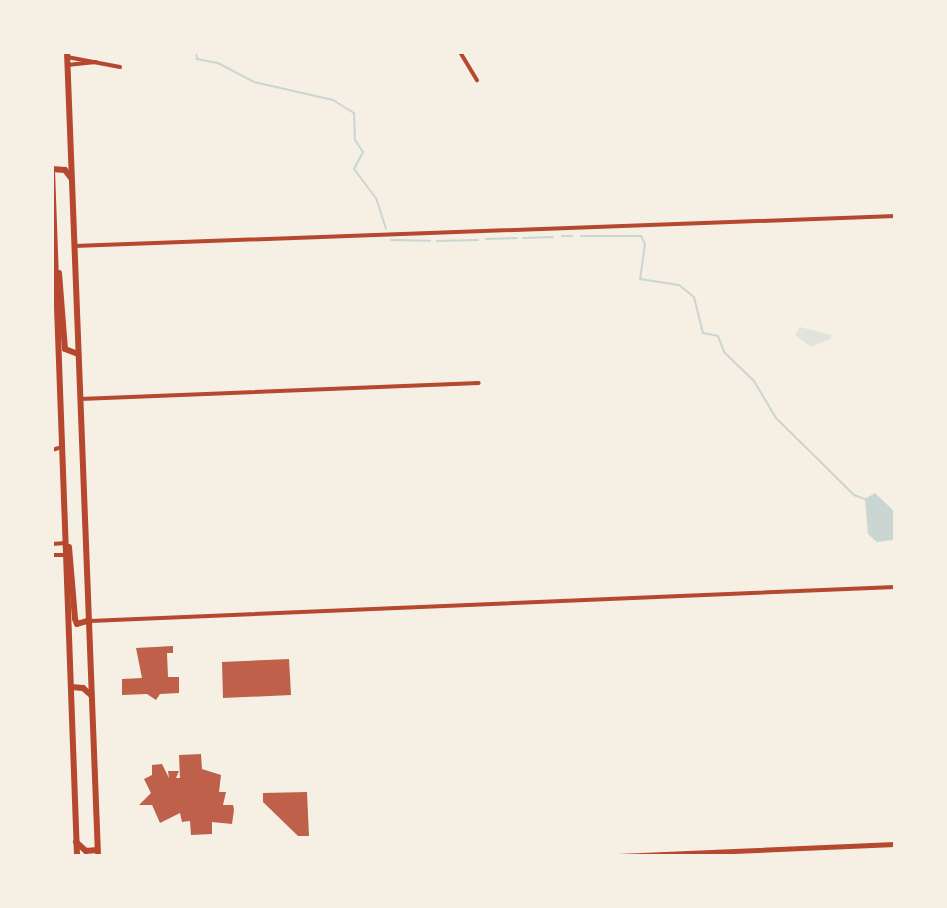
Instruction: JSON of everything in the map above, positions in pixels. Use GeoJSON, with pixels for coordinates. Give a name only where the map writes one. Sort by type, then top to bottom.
{"type":"FeatureCollection","features":[{"type":"Feature","properties":{"kind":"main road"},"geometry":{"type":"LineString","coordinates":[[67,58],[98,853],[86,851],[76,842]]}},
{"type":"Feature","properties":{"kind":"main road"},"geometry":{"type":"LineString","coordinates":[[72,181],[65,170],[52,170],[77,856]]}},
{"type":"Feature","properties":{"kind":"main road"},"geometry":{"type":"LineString","coordinates":[[56,266],[63,293],[65,349],[78,354]]}},
{"type":"Feature","properties":{"kind":"main road"},"geometry":{"type":"LineString","coordinates":[[62,447],[74,447],[82,456]]}},
{"type":"Feature","properties":{"kind":"main road"},"geometry":{"type":"LineString","coordinates":[[66,539],[73,563],[75,619],[77,624],[87,621]]}},
{"type":"Feature","properties":{"kind":"main road"},"geometry":{"type":"LineString","coordinates":[[70,668],[90,668]]}},
{"type":"Feature","properties":{"kind":"main road"},"geometry":{"type":"LineString","coordinates":[[71,687],[83,688],[91,695]]}},
{"type":"Feature","properties":{"kind":"street"},"geometry":{"type":"LineString","coordinates":[[460,52],[477,80]]}},
{"type":"Feature","properties":{"kind":"street"},"geometry":{"type":"LineString","coordinates":[[67,58],[120,67]]}},
{"type":"Feature","properties":{"kind":"street"},"geometry":{"type":"LineString","coordinates":[[74,246],[895,216]]}},
{"type":"Feature","properties":{"kind":"street"},"geometry":{"type":"LineString","coordinates":[[80,399],[479,383]]}},
{"type":"Feature","properties":{"kind":"street"},"geometry":{"type":"LineString","coordinates":[[52,450],[62,447]]}},
{"type":"Feature","properties":{"kind":"street"},"geometry":{"type":"LineString","coordinates":[[52,544],[66,539]]}},
{"type":"Feature","properties":{"kind":"street"},"geometry":{"type":"LineString","coordinates":[[52,555],[66,555]]}},
{"type":"Feature","properties":{"kind":"street"},"geometry":{"type":"LineString","coordinates":[[87,621],[895,587]]}},
{"type":"Feature","properties":{"kind":"street"},"geometry":{"type":"LineString","coordinates":[[618,856],[895,844]]}},
{"type":"Feature","properties":{"kind":"shaded area"},"geometry":{"type":"Polygon","coordinates":[[[800,327],[832,335],[830,339],[811,347],[795,335],[800,327]]]}},
{"type":"Feature","properties":{"kind":"shaded area"},"geometry":{"type":"Polygon","coordinates":[[[875,493],[895,512],[893,540],[877,542],[868,534],[865,499],[875,493]]]}},
{"type":"Feature","properties":{"kind":"building"},"geometry":{"type":"Polygon","coordinates":[[[173,646],[173,653],[167,653],[168,677],[179,677],[179,693],[160,694],[156,700],[147,694],[122,695],[122,679],[142,678],[136,648],[173,646]]]}},
{"type":"Feature","properties":{"kind":"building"},"geometry":{"type":"Polygon","coordinates":[[[289,659],[291,695],[223,698],[222,662],[289,659]]]}},
{"type":"Feature","properties":{"kind":"building"},"geometry":{"type":"Polygon","coordinates":[[[201,754],[202,769],[221,775],[219,792],[226,792],[223,805],[233,805],[234,810],[232,824],[212,822],[212,834],[191,835],[190,821],[182,822],[180,813],[160,823],[152,805],[139,805],[151,793],[144,779],[152,775],[152,765],[162,764],[169,778],[168,771],[179,771],[176,778],[180,778],[179,755],[201,754]]]}},
{"type":"Feature","properties":{"kind":"building"},"geometry":{"type":"Polygon","coordinates":[[[307,792],[309,836],[298,836],[263,802],[263,793],[307,792]]]}},
{"type":"Feature","properties":{"kind":"waterway"},"geometry":{"type":"LineString","coordinates":[[196,52],[197,59],[218,63],[254,82],[333,100],[354,113],[355,140],[363,152],[354,169],[376,198],[386,228]]}},
{"type":"Feature","properties":{"kind":"waterway"},"geometry":{"type":"LineString","coordinates":[[562,236],[572,236]]}},
{"type":"Feature","properties":{"kind":"waterway"},"geometry":{"type":"LineString","coordinates":[[581,236],[641,236],[645,244],[640,279],[679,285],[694,297],[703,333],[718,336],[724,352],[754,381],[776,418],[854,495],[865,499]]}},
{"type":"Feature","properties":{"kind":"waterway"},"geometry":{"type":"LineString","coordinates":[[523,238],[553,237]]}},
{"type":"Feature","properties":{"kind":"waterway"},"geometry":{"type":"LineString","coordinates":[[486,239],[517,238]]}},
{"type":"Feature","properties":{"kind":"waterway"},"geometry":{"type":"LineString","coordinates":[[391,240],[430,241]]}},
{"type":"Feature","properties":{"kind":"waterway"},"geometry":{"type":"LineString","coordinates":[[437,241],[478,240]]}}]}
